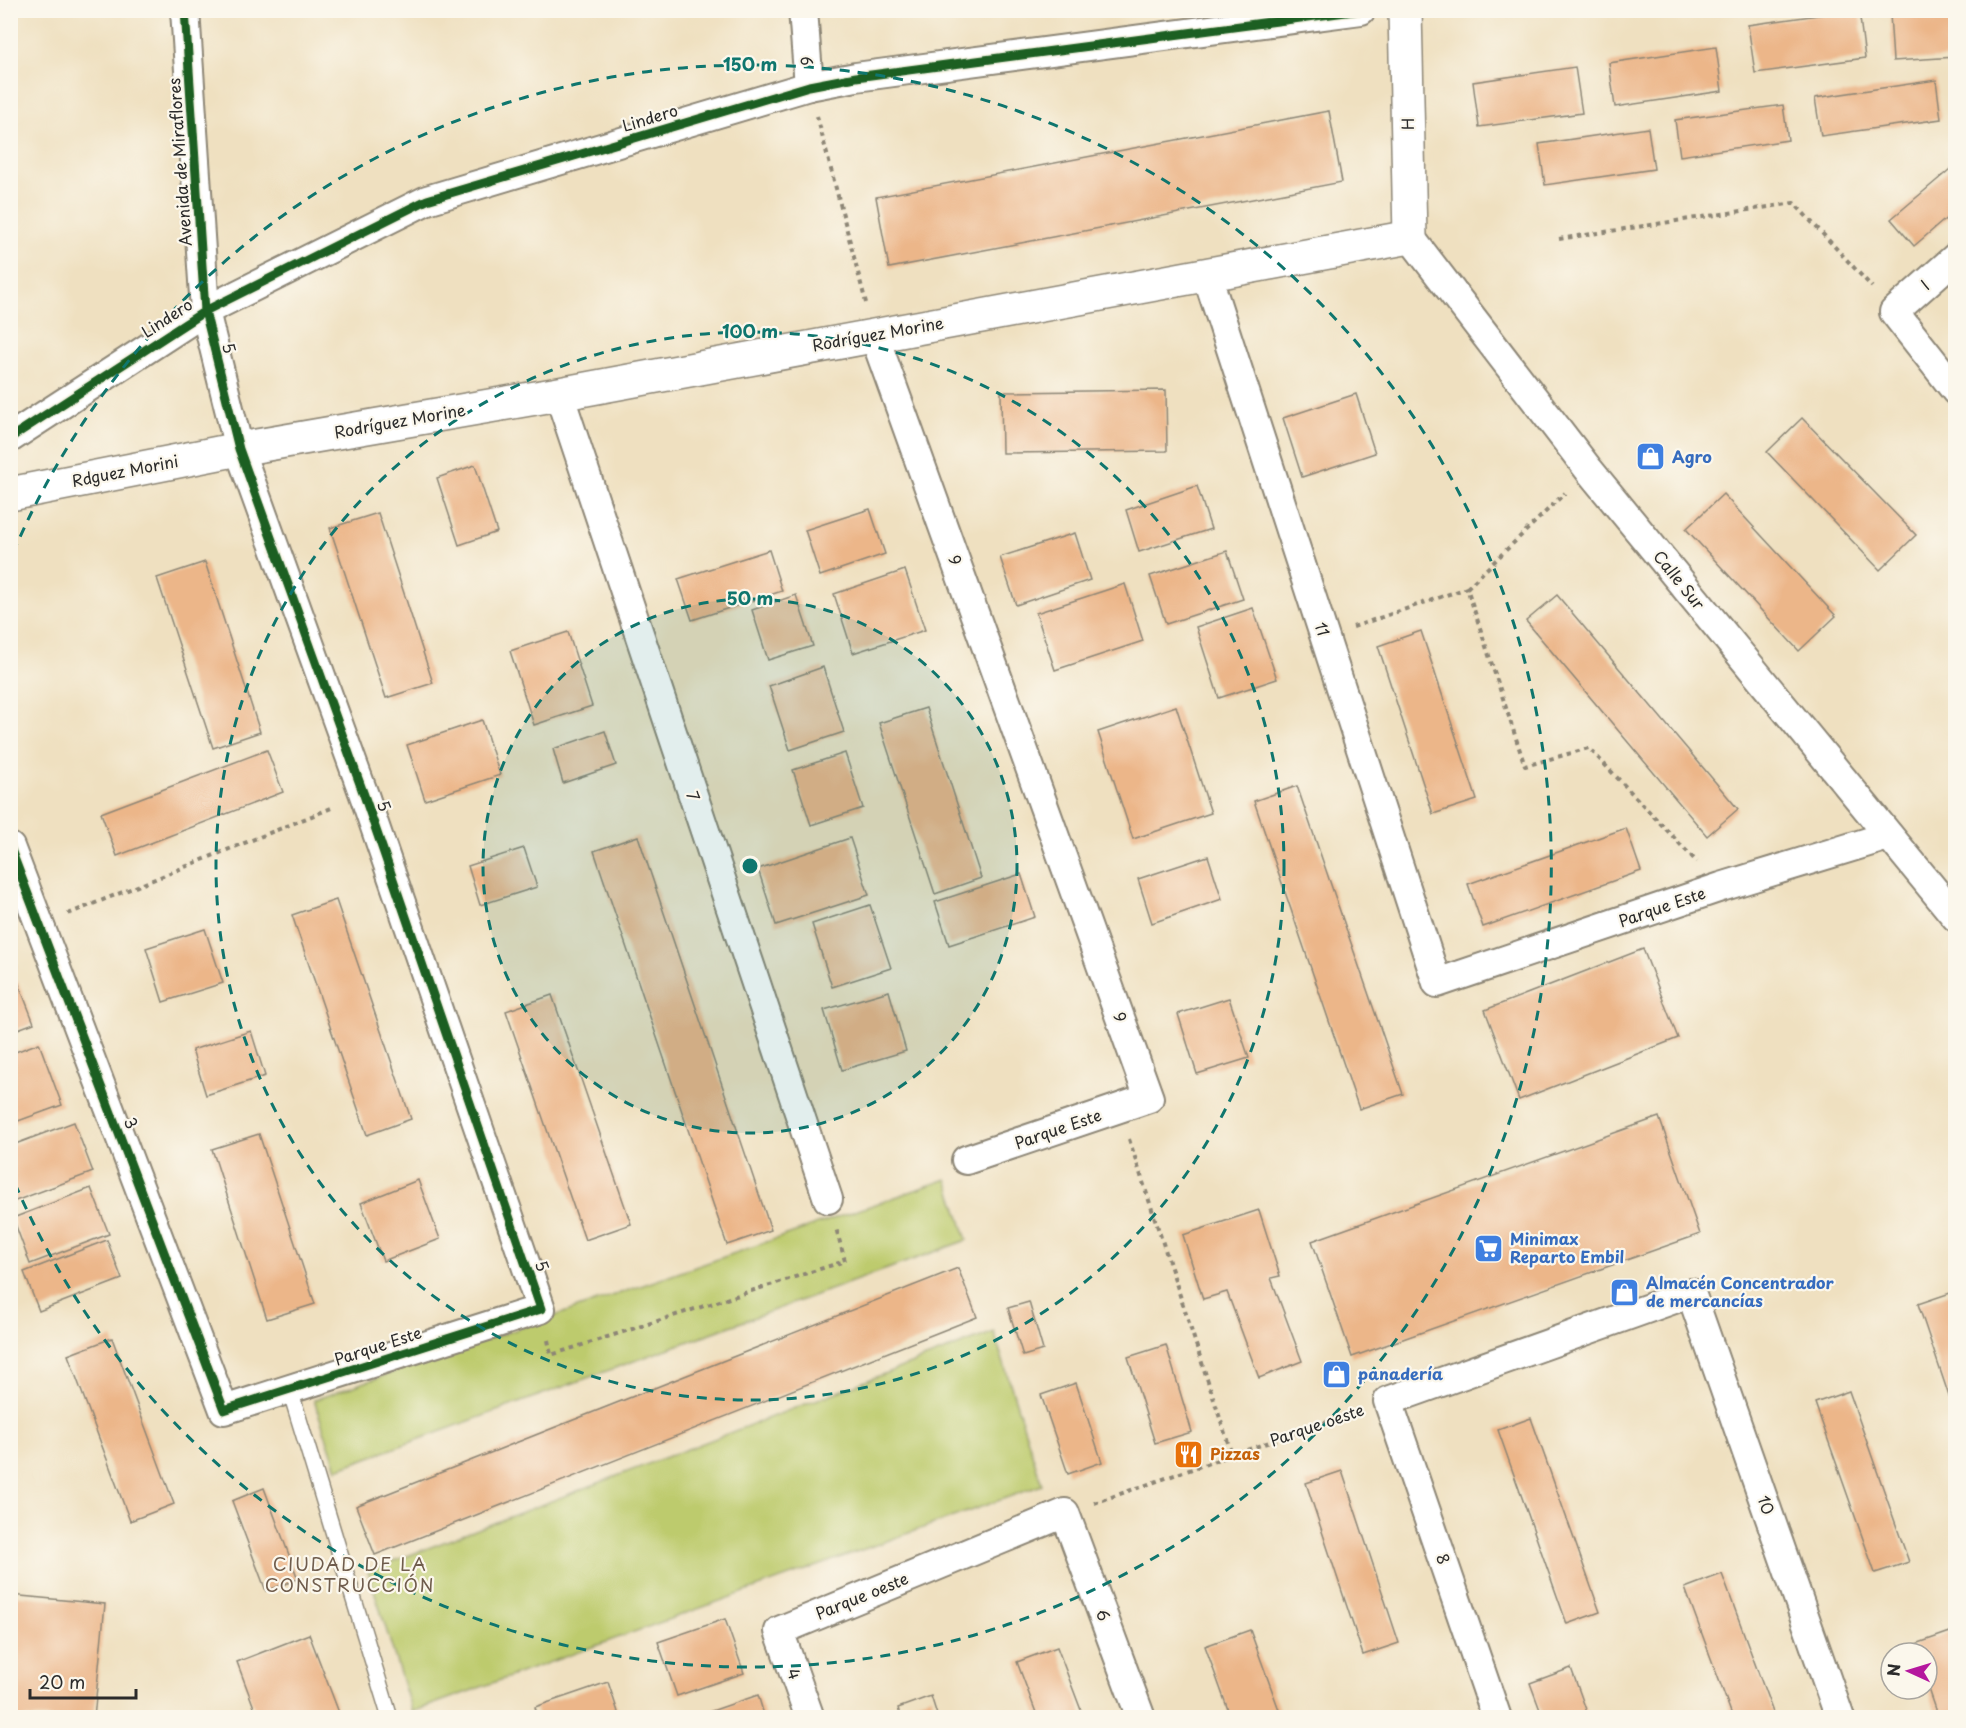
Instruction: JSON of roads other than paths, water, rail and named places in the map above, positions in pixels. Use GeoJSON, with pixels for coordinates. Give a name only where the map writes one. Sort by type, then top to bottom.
{"type":"FeatureCollection","features":[{"type":"Feature","properties":{"kind":"street","name":"Avenida de Miraflores"},"geometry":{"type":"LineString","coordinates":[[185,10],[205,311]]}},
{"type":"Feature","properties":{"kind":"street","name":"9"},"geometry":{"type":"LineString","coordinates":[[803,10],[809,87]]}},
{"type":"Feature","properties":{"kind":"street","name":"Lindero"},"geometry":{"type":"LineString","coordinates":[[10,438],[205,311],[427,200],[809,87],[868,76],[1361,10]]}},
{"type":"Feature","properties":{"kind":"street","name":"H"},"geometry":{"type":"LineString","coordinates":[[1405,10],[1410,237]]}},
{"type":"Feature","properties":{"kind":"street","name":"Rodríguez Morine"},"geometry":{"type":"LineString","coordinates":[[239,449],[559,394],[1410,237]]}},
{"type":"Feature","properties":{"kind":"street","name":"Calle Sur"},"geometry":{"type":"LineString","coordinates":[[1410,237],[1589,470],[1956,917]]}},
{"type":"Feature","properties":{"kind":"street","name":"I"},"geometry":{"type":"LineString","coordinates":[[1956,257],[1894,312],[1956,390]]}},
{"type":"Feature","properties":{"kind":"street","name":"11"},"geometry":{"type":"LineString","coordinates":[[1207,275],[1437,982]]}},
{"type":"Feature","properties":{"kind":"street","name":"5"},"geometry":{"type":"LineString","coordinates":[[205,311],[239,449],[364,795],[541,1310]]}},
{"type":"Feature","properties":{"kind":"street","name":"9"},"geometry":{"type":"LineString","coordinates":[[874,335],[1149,1098]]}},
{"type":"Feature","properties":{"kind":"street","name":"7"},"geometry":{"type":"LineString","coordinates":[[559,394],[828,1199]]}},
{"type":"Feature","properties":{"kind":"street","name":"Rdguez Morini"},"geometry":{"type":"LineString","coordinates":[[10,494],[239,449]]}},
{"type":"Feature","properties":{"kind":"street","name":"Parque Este"},"geometry":{"type":"LineString","coordinates":[[1437,982],[1721,887],[1888,836]]}},
{"type":"Feature","properties":{"kind":"street","name":"3"},"geometry":{"type":"LineString","coordinates":[[10,847],[224,1410]]}},
{"type":"Feature","properties":{"kind":"street","name":"Parque Este"},"geometry":{"type":"LineString","coordinates":[[966,1160],[1149,1098]]}},
{"type":"Feature","properties":{"kind":"street","name":"10"},"geometry":{"type":"LineString","coordinates":[[1388,1401],[1691,1293],[1840,1718]]}},
{"type":"Feature","properties":{"kind":"street","name":"Parque Este"},"geometry":{"type":"LineString","coordinates":[[224,1410],[541,1310]]}},
{"type":"Feature","properties":{"kind":"street","name":"8"},"geometry":{"type":"LineString","coordinates":[[1388,1401],[1497,1718]]}},
{"type":"Feature","properties":{"kind":"street","name":"Parque oeste"},"geometry":{"type":"LineString","coordinates":[[779,1631],[1065,1513]]}},
{"type":"Feature","properties":{"kind":"street","name":"6"},"geometry":{"type":"LineString","coordinates":[[1065,1513],[1141,1718]]}},
{"type":"Feature","properties":{"kind":"street","name":"4"},"geometry":{"type":"LineString","coordinates":[[779,1631],[810,1718]]}},
{"type":"Feature","properties":{"kind":"lane"},"geometry":{"type":"LineString","coordinates":[[290,1390],[390,1718]]}},
{"type":"Feature","properties":{"kind":"place","name":"Agro"},"geometry":{"type":"Point","coordinates":[1651,457]}},
{"type":"Feature","properties":{"kind":"place","name":"Minimax Reparto Embil"},"geometry":{"type":"Point","coordinates":[1489,1248]}},
{"type":"Feature","properties":{"kind":"place","name":"Almacén Concentrador de mercancías"},"geometry":{"type":"Point","coordinates":[1625,1292]}},
{"type":"Feature","properties":{"kind":"place","name":"panadería"},"geometry":{"type":"Point","coordinates":[1337,1374]}},
{"type":"Feature","properties":{"kind":"place","name":"Pizzas"},"geometry":{"type":"Point","coordinates":[1189,1454]}},
{"type":"Feature","properties":{"kind":"district","name":"CIUDAD DE LA CONSTRUCCIÓN"},"geometry":{"type":"Point","coordinates":[350,1575]}}]}
